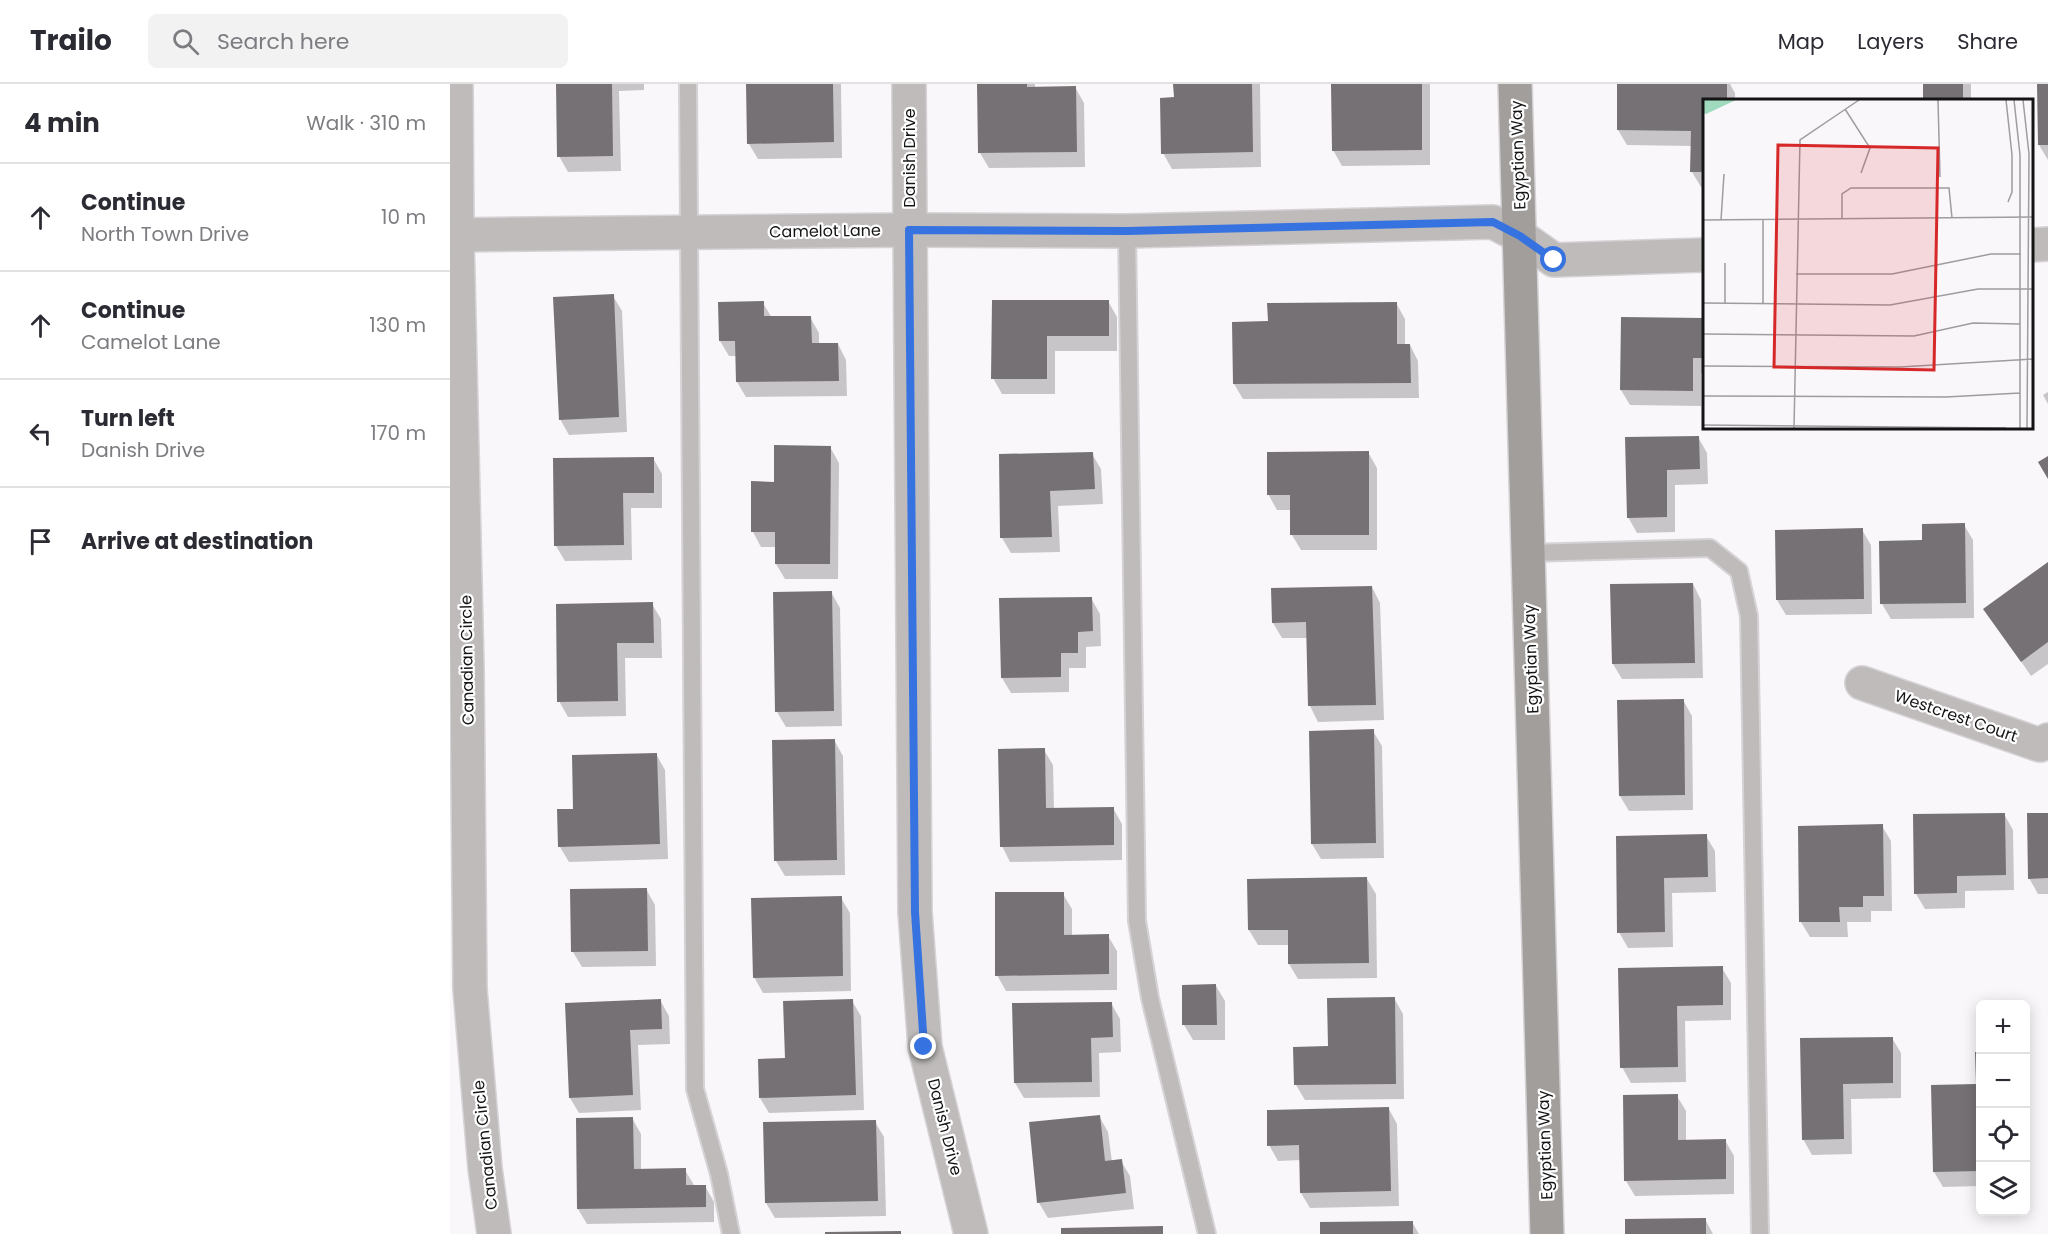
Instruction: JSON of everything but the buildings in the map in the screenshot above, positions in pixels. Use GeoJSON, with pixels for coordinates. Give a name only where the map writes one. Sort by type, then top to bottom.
{"type":"FeatureCollection","features":[{"type":"Feature","properties":{"kind":"street","name":"Canadian Circle"},"geometry":{"type":"LineString","coordinates":[[456,84],[454,235],[467,669],[470,989],[485,1168],[494,1234]]}},
{"type":"Feature","properties":{"kind":"street","name":"Danish Drive"},"geometry":{"type":"LineString","coordinates":[[909,84],[915,912],[924,1047],[971,1234]]}},
{"type":"Feature","properties":{"kind":"street","name":"Egyptian Way"},"geometry":{"type":"LineString","coordinates":[[1515,84],[1547,1234]]}},
{"type":"Feature","properties":{"kind":"street","name":"Camelot Lane"},"geometry":{"type":"LineString","coordinates":[[454,235],[909,230],[1127,231],[1493,222],[1520,236],[1554,260],[1703,255]]}},
{"type":"Feature","properties":{"kind":"street"},"geometry":{"type":"LineString","coordinates":[[2033,245],[2048,244]]}},
{"type":"Feature","properties":{"kind":"street","name":"Westcrest Court"},"geometry":{"type":"LineString","coordinates":[[1862,683],[2040,745],[2048,740]]}},
{"type":"Feature","properties":{"kind":"lane"},"geometry":{"type":"LineString","coordinates":[[688,84],[695,1089],[718,1174],[731,1234]]}},
{"type":"Feature","properties":{"kind":"lane"},"geometry":{"type":"LineString","coordinates":[[1127,231],[1137,921],[1150,998],[1207,1234]]}},
{"type":"Feature","properties":{"kind":"lane"},"geometry":{"type":"LineString","coordinates":[[1528,554],[1710,548],[1738,571],[1749,616],[1760,1234]]}},
{"type":"Feature","properties":{"kind":"route"},"geometry":{"type":"LineString","coordinates":[[924,1047],[915,912],[909,230],[1127,231],[1493,222],[1520,236],[1554,260]]}}]}
